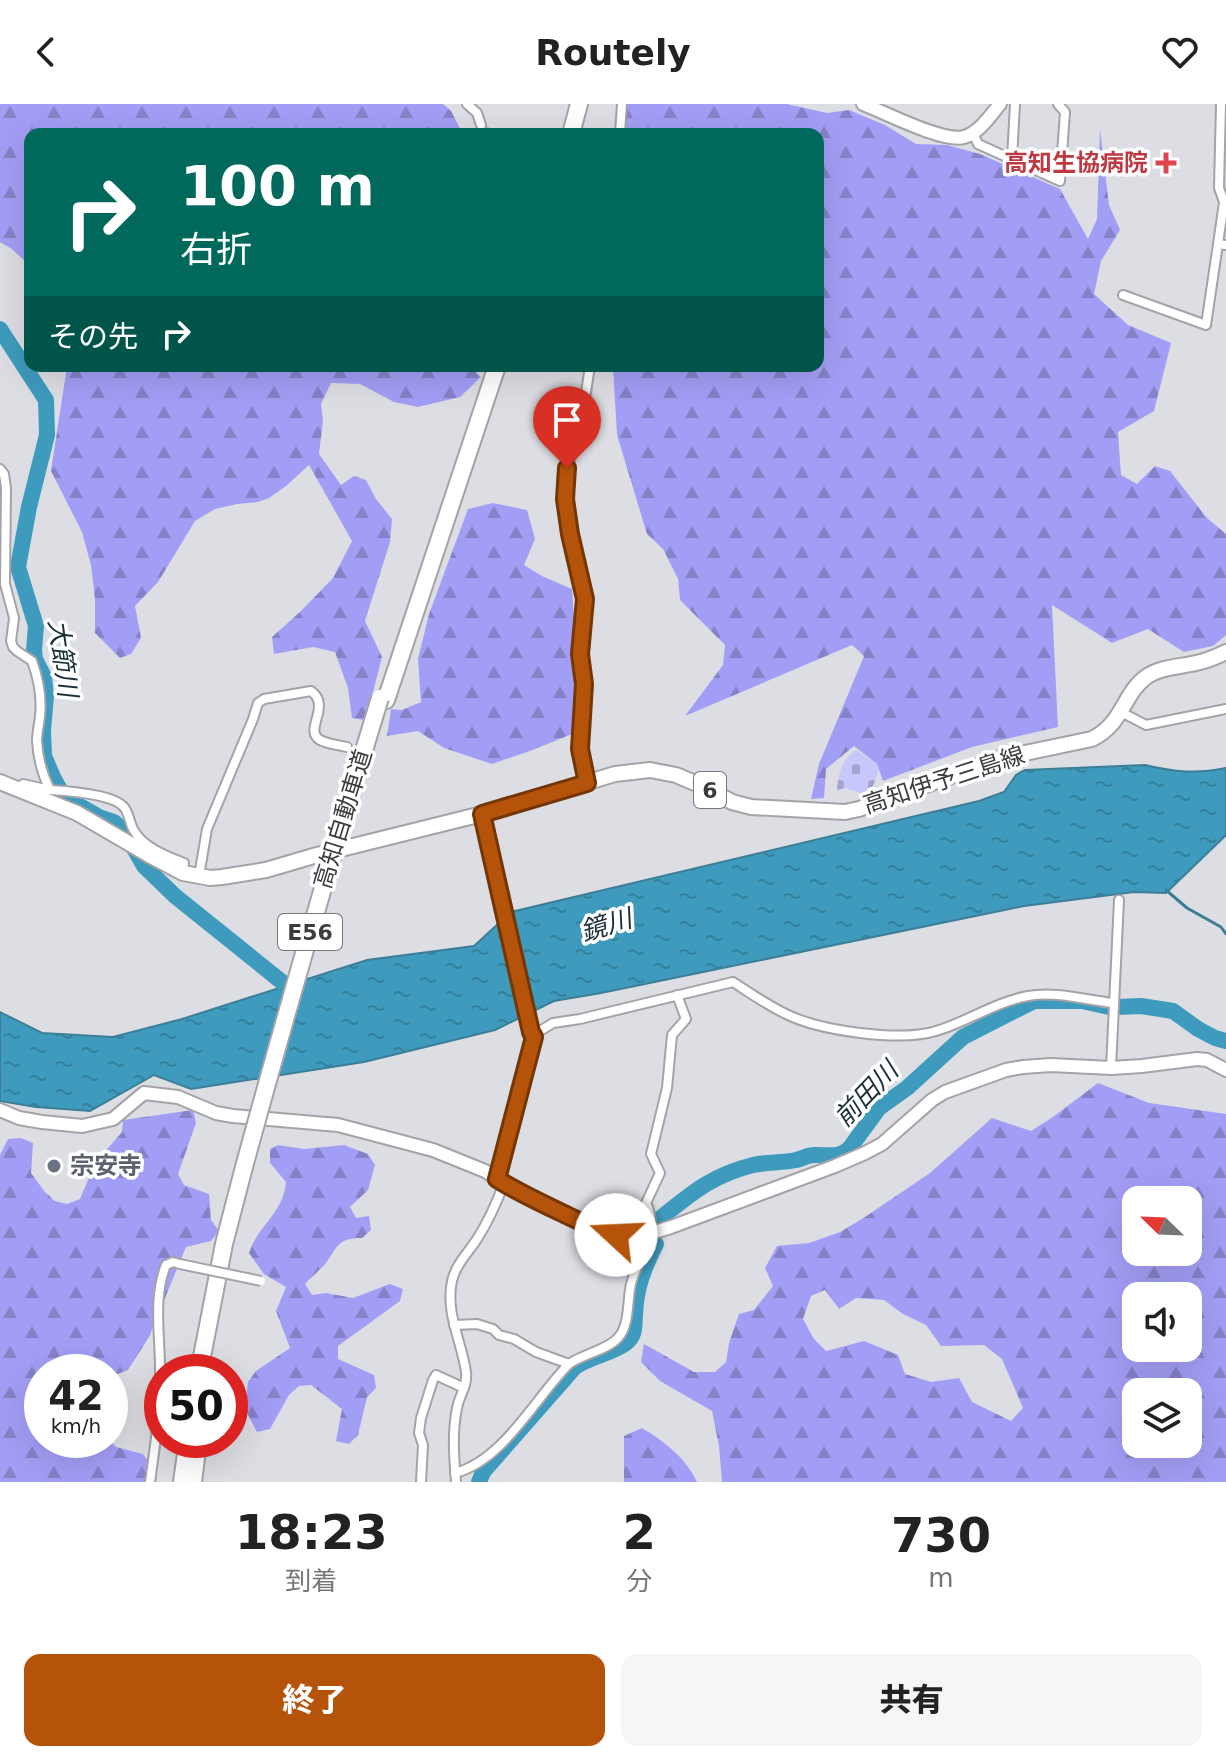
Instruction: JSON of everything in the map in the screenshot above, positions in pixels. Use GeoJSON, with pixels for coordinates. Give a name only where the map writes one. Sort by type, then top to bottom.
{"type":"FeatureCollection","features":[{"type":"Feature","properties":{"kind":"highway"},"geometry":{"type":"LineString","coordinates":[[565,128],[571,104]]}},
{"type":"Feature","properties":{"kind":"highway"},"geometry":{"type":"LineString","coordinates":[[573,128],[579,104]]}},
{"type":"Feature","properties":{"kind":"highway","name":"高知自動車道"},"geometry":{"type":"LineString","coordinates":[[209,1354],[248,1168],[298,971],[428,545],[488,372]]}},
{"type":"Feature","properties":{"kind":"highway","name":"E56"},"geometry":{"type":"LineString","coordinates":[[383,699],[495,372]]}},
{"type":"Feature","properties":{"kind":"highway","name":"高知自動車道"},"geometry":{"type":"LineString","coordinates":[[203,1354],[224,1244],[248,1168]]}},
{"type":"Feature","properties":{"kind":"highway"},"geometry":{"type":"LineString","coordinates":[[182,1482],[185,1458]]}},
{"type":"Feature","properties":{"kind":"highway"},"geometry":{"type":"LineString","coordinates":[[193,1482],[196,1458]]}},
{"type":"Feature","properties":{"kind":"main road"},"geometry":{"type":"LineString","coordinates":[[865,104],[945,137],[962,138],[983,125],[1000,104]]}},
{"type":"Feature","properties":{"kind":"main road","name":"高知伊予三島線"},"geometry":{"type":"LineString","coordinates":[[0,782],[59,805],[183,873],[210,878],[240,876],[482,814],[615,774],[650,770],[676,775],[732,802],[751,807],[845,812],[1001,758],[1092,739],[1107,730],[1145,678],[1164,669],[1199,663],[1226,652]]}},
{"type":"Feature","properties":{"kind":"main road"},"geometry":{"type":"LineString","coordinates":[[0,1110],[19,1118],[82,1126],[113,1119],[144,1093],[178,1097],[216,1113],[338,1125],[433,1150],[485,1171],[601,1231],[616,1235],[650,1234],[865,1153],[882,1144],[932,1100],[954,1087],[1023,1067],[1111,1068],[1197,1059],[1207,1060],[1226,1070]]}},
{"type":"Feature","properties":{"kind":"street"},"geometry":{"type":"LineString","coordinates":[[467,104],[478,108],[481,125]]}},
{"type":"Feature","properties":{"kind":"street"},"geometry":{"type":"LineString","coordinates":[[620,128],[622,104]]}},
{"type":"Feature","properties":{"kind":"street"},"geometry":{"type":"LineString","coordinates":[[1012,159],[1015,104]]}},
{"type":"Feature","properties":{"kind":"street"},"geometry":{"type":"LineString","coordinates":[[973,133],[978,144],[1060,181],[1065,112],[1058,104]]}},
{"type":"Feature","properties":{"kind":"street"},"geometry":{"type":"LineString","coordinates":[[1123,295],[1206,325],[1222,245],[1224,202],[1219,188],[1221,104]]}},
{"type":"Feature","properties":{"kind":"street"},"geometry":{"type":"LineString","coordinates":[[587,783],[580,749],[584,684],[580,654],[585,599],[565,499],[567,468],[580,431],[590,372]]}},
{"type":"Feature","properties":{"kind":"street"},"geometry":{"type":"LineString","coordinates":[[0,469],[6,488],[5,584],[14,618],[11,641],[17,651],[32,661],[36,672],[41,702],[38,749],[44,776],[52,790]]}},
{"type":"Feature","properties":{"kind":"street"},"geometry":{"type":"LineString","coordinates":[[199,876],[207,829],[258,703],[264,699],[311,691],[320,701],[314,730],[316,736],[320,740],[347,747]]}},
{"type":"Feature","properties":{"kind":"street"},"geometry":{"type":"LineString","coordinates":[[1121,712],[1146,725],[1226,709]]}},
{"type":"Feature","properties":{"kind":"street"},"geometry":{"type":"LineString","coordinates":[[19,789],[23,784],[118,803],[125,807],[137,835],[158,852],[184,863],[183,873]]}},
{"type":"Feature","properties":{"kind":"street"},"geometry":{"type":"LineString","coordinates":[[482,814],[532,1034],[489,1219],[461,1260],[452,1282],[451,1313],[467,1374],[457,1410],[453,1447],[456,1477],[483,1460],[519,1425],[569,1364],[620,1337],[626,1322],[631,1284],[650,1234],[652,1216],[646,1203],[660,1173],[651,1154],[667,1088],[672,1035],[686,1019],[677,995]]}},
{"type":"Feature","properties":{"kind":"street"},"geometry":{"type":"LineString","coordinates":[[1111,1068],[1119,900]]}},
{"type":"Feature","properties":{"kind":"street"},"geometry":{"type":"LineString","coordinates":[[532,1034],[553,1023],[733,982],[785,1014],[803,1021],[851,1031],[915,1036],[947,1027],[1005,1002],[1031,996],[1080,997],[1113,1003]]}},
{"type":"Feature","properties":{"kind":"street"},"geometry":{"type":"LineString","coordinates":[[150,1482],[160,1377],[158,1324],[161,1278],[166,1265],[173,1262],[261,1281]]}},
{"type":"Feature","properties":{"kind":"street"},"geometry":{"type":"LineString","coordinates":[[454,1325],[477,1324],[493,1329],[499,1335],[569,1364]]}},
{"type":"Feature","properties":{"kind":"street"},"geometry":{"type":"LineString","coordinates":[[421,1482],[423,1445],[419,1433],[433,1380],[436,1375],[464,1388]]}},
{"type":"Feature","properties":{"kind":"green space"},"geometry":{"type":"Polygon","coordinates":[[[0,104],[443,104],[451,111],[460,128],[24,128],[24,260],[0,242],[0,104]]]}},
{"type":"Feature","properties":{"kind":"green space"},"geometry":{"type":"Polygon","coordinates":[[[622,104],[787,104],[827,113],[849,110],[885,125],[916,144],[947,145],[980,154],[1060,189],[1088,239],[1097,219],[1100,129],[1109,205],[1120,230],[1101,261],[1094,294],[1128,325],[1171,343],[1154,411],[1118,432],[1121,475],[1137,484],[1155,466],[1170,471],[1207,518],[1226,534],[1226,635],[1213,646],[1184,652],[1148,629],[1112,643],[1052,605],[1058,727],[972,747],[883,781],[877,764],[854,746],[826,769],[824,798],[811,799],[819,764],[864,656],[852,645],[685,716],[723,665],[725,645],[680,600],[678,579],[663,549],[647,534],[617,435],[613,372],[824,372],[824,128],[626,128],[622,104]]]}},
{"type":"Feature","properties":{"kind":"green space"},"geometry":{"type":"Polygon","coordinates":[[[66,372],[476,372],[481,377],[460,397],[418,407],[394,402],[360,384],[331,383],[321,404],[323,421],[319,454],[341,485],[354,476],[366,480],[392,519],[390,542],[365,621],[382,657],[363,720],[352,718],[348,688],[335,652],[313,647],[274,654],[272,637],[333,578],[352,541],[309,465],[269,498],[215,509],[195,521],[158,582],[135,606],[141,638],[131,654],[120,658],[95,633],[91,565],[82,532],[51,471],[66,372]]]}},
{"type":"Feature","properties":{"kind":"green space"},"geometry":{"type":"Polygon","coordinates":[[[493,503],[527,510],[535,539],[524,565],[572,589],[582,730],[492,764],[444,748],[418,731],[387,736],[391,709],[402,710],[421,702],[418,659],[429,614],[468,509],[493,503]]]}},
{"type":"Feature","properties":{"kind":"green space"},"geometry":{"type":"Polygon","coordinates":[[[857,750],[877,765],[879,771],[869,796],[845,788],[837,790],[844,762],[857,750]]]}},
{"type":"Feature","properties":{"kind":"green space"},"geometry":{"type":"Polygon","coordinates":[[[1098,1083],[1149,1103],[1226,1114],[1226,1482],[722,1482],[712,1411],[660,1381],[641,1362],[644,1344],[694,1372],[715,1372],[726,1362],[739,1314],[754,1310],[773,1286],[765,1268],[777,1246],[809,1243],[840,1232],[862,1219],[930,1173],[992,1118],[1031,1131],[1098,1083]],[[825,1290],[811,1296],[803,1319],[814,1339],[826,1351],[864,1341],[898,1355],[905,1374],[931,1382],[959,1378],[972,1402],[1011,1421],[1023,1408],[1002,1359],[984,1345],[941,1346],[926,1325],[884,1300],[856,1298],[839,1309],[825,1290]]]}},
{"type":"Feature","properties":{"kind":"green space"},"geometry":{"type":"Polygon","coordinates":[[[193,1110],[196,1123],[178,1174],[184,1185],[209,1194],[211,1220],[219,1231],[211,1241],[186,1247],[149,1337],[128,1370],[128,1354],[24,1354],[24,1458],[128,1458],[128,1450],[143,1454],[157,1475],[156,1482],[0,1482],[0,1155],[8,1139],[21,1138],[33,1143],[31,1173],[55,1201],[67,1204],[80,1199],[95,1163],[122,1132],[123,1120],[193,1110]]]}},
{"type":"Feature","properties":{"kind":"green space"},"geometry":{"type":"Polygon","coordinates":[[[278,1145],[304,1149],[344,1145],[368,1154],[375,1165],[368,1190],[350,1207],[356,1218],[369,1216],[371,1230],[362,1238],[339,1245],[305,1284],[312,1295],[326,1293],[353,1298],[390,1284],[403,1289],[400,1301],[338,1346],[338,1359],[374,1375],[376,1388],[367,1397],[358,1435],[349,1444],[336,1441],[342,1409],[311,1385],[299,1386],[289,1395],[270,1429],[257,1432],[248,1415],[248,1382],[256,1371],[290,1348],[276,1311],[286,1287],[264,1274],[249,1253],[284,1193],[286,1182],[270,1163],[270,1149],[278,1145]]]}},
{"type":"Feature","properties":{"kind":"green space"},"geometry":{"type":"Polygon","coordinates":[[[642,1428],[674,1451],[697,1482],[624,1482],[624,1436],[642,1428]]]}},
{"type":"Feature","properties":{"kind":"water","name":"鏡川"},"geometry":{"type":"Polygon","coordinates":[[[1145,765],[1186,771],[1226,768],[1226,835],[1166,893],[1134,892],[1024,906],[554,1001],[495,1030],[364,1062],[191,1089],[154,1075],[90,1111],[0,1101],[0,1012],[42,1033],[113,1037],[182,1019],[367,960],[474,946],[511,912],[979,801],[1004,792],[1016,775],[1025,770],[1145,765]]]}},
{"type":"Feature","properties":{"kind":"waterway","name":"大節川"},"geometry":{"type":"LineString","coordinates":[[0,329],[24,366]]}},
{"type":"Feature","properties":{"kind":"waterway","name":"大節川"},"geometry":{"type":"LineString","coordinates":[[28,372],[46,400],[47,435],[18,567],[36,626],[35,659],[44,677],[46,696],[44,756],[53,777],[64,797],[114,822],[124,831],[144,866],[175,896],[300,1000]]}},
{"type":"Feature","properties":{"kind":"waterway"},"geometry":{"type":"LineString","coordinates":[[1166,890],[1187,908],[1221,927],[1226,934]]}},
{"type":"Feature","properties":{"kind":"waterway","name":"前田川"},"geometry":{"type":"LineString","coordinates":[[659,1224],[662,1217],[704,1185],[726,1174],[753,1165],[845,1152],[879,1108],[907,1088],[963,1037],[1034,1001],[1082,1001],[1109,1007]]}},
{"type":"Feature","properties":{"kind":"waterway","name":"前田川"},"geometry":{"type":"LineString","coordinates":[[1117,1007],[1141,1006],[1173,1011],[1198,1029],[1226,1041]]}},
{"type":"Feature","properties":{"kind":"waterway","name":"前田川"},"geometry":{"type":"LineString","coordinates":[[479,1482],[483,1472],[575,1367],[629,1340],[634,1330],[639,1287],[656,1244]]}},
{"type":"Feature","properties":{"kind":"tunnel"},"geometry":{"type":"LineString","coordinates":[[481,125],[484,128]]}},
{"type":"Feature","properties":{"kind":"place","name":"高知生協病院"},"geometry":{"type":"Point","coordinates":[1166,163]}},
{"type":"Feature","properties":{"kind":"place","name":"宗安寺"},"geometry":{"type":"Point","coordinates":[54,1166]}},
{"type":"Feature","properties":{"kind":"route"},"geometry":{"type":"LineString","coordinates":[[567,468],[565,499],[585,599],[580,654],[584,684],[580,749],[587,783],[482,814],[534,1037],[497,1179],[580,1222],[616,1235]]}}]}
